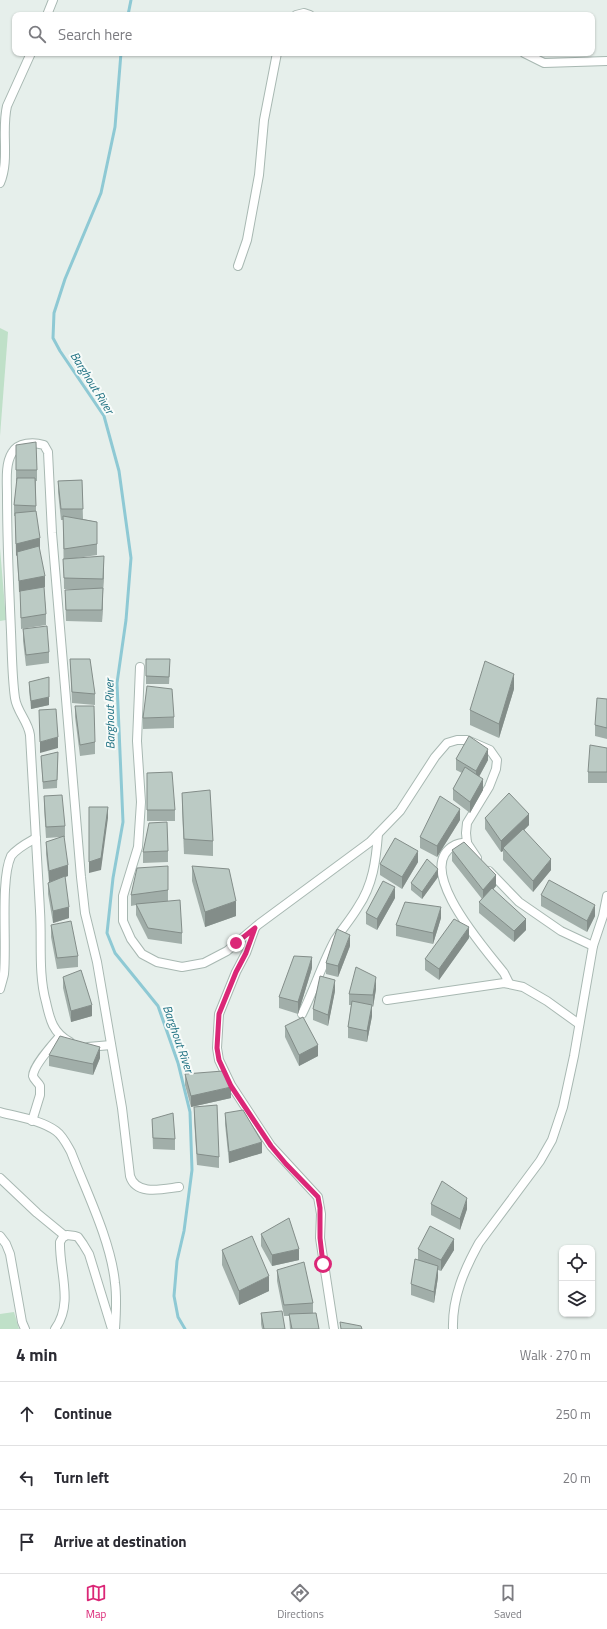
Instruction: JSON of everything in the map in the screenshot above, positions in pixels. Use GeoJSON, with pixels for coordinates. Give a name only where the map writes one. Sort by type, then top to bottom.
{"type":"FeatureCollection","features":[{"type":"Feature","properties":{"kind":"street"},"geometry":{"type":"LineString","coordinates":[[48,12],[53,0]]}},
{"type":"Feature","properties":{"kind":"street"},"geometry":{"type":"LineString","coordinates":[[0,183],[4,168],[5,115],[30,56]]}},
{"type":"Feature","properties":{"kind":"street"},"geometry":{"type":"LineString","coordinates":[[238,266],[247,240],[258,182],[264,120],[276,56]]}},
{"type":"Feature","properties":{"kind":"street"},"geometry":{"type":"LineString","coordinates":[[530,56],[544,63],[607,61]]}},
{"type":"Feature","properties":{"kind":"street"},"geometry":{"type":"LineString","coordinates":[[111,1045],[93,1047],[78,1044],[60,1036],[52,1023],[45,1001],[42,981],[40,912],[29,730],[18,709],[15,699],[7,540],[9,462],[11,454],[14,450],[22,445],[30,443],[44,445],[48,452],[52,533],[85,913],[97,962],[122,1108],[131,1182],[141,1188],[150,1189],[179,1187]]}},
{"type":"Feature","properties":{"kind":"street"},"geometry":{"type":"LineString","coordinates":[[140,666],[137,741],[142,802],[138,847],[123,896],[123,921],[131,939],[142,954],[157,962],[182,967],[204,963],[227,951],[255,928],[370,842],[400,810],[435,757],[447,744],[457,740],[467,740],[490,750],[497,760],[496,769],[489,787],[467,823],[467,842],[481,864],[519,902],[561,931],[593,946]]}},
{"type":"Feature","properties":{"kind":"street"},"geometry":{"type":"LineString","coordinates":[[302,1014],[336,940],[359,906],[372,879],[378,834]]}},
{"type":"Feature","properties":{"kind":"street"},"geometry":{"type":"LineString","coordinates":[[0,989],[4,974],[3,874],[10,857],[36,838]]}},
{"type":"Feature","properties":{"kind":"street"},"geometry":{"type":"LineString","coordinates":[[467,842],[455,845],[448,851],[442,861],[442,878],[456,909],[504,973],[509,984]]}},
{"type":"Feature","properties":{"kind":"street"},"geometry":{"type":"LineString","coordinates":[[453,1329],[454,1301],[470,1259],[488,1231],[540,1161],[552,1140],[563,1107],[574,1056],[593,946],[605,917],[607,896]]}},
{"type":"Feature","properties":{"kind":"street"},"geometry":{"type":"LineString","coordinates":[[255,928],[246,953],[236,972],[219,1014],[217,1048],[219,1060],[231,1086],[271,1146],[318,1197],[320,1238],[334,1329]]}},
{"type":"Feature","properties":{"kind":"street"},"geometry":{"type":"LineString","coordinates":[[387,1000],[486,984],[509,984],[523,987],[532,992],[579,1024]]}},
{"type":"Feature","properties":{"kind":"street"},"geometry":{"type":"LineString","coordinates":[[32,1121],[40,1094],[40,1086],[35,1080],[34,1072],[38,1063],[60,1036]]}},
{"type":"Feature","properties":{"kind":"street"},"geometry":{"type":"LineString","coordinates":[[0,1112],[32,1121],[56,1132],[64,1140],[71,1152],[108,1250],[115,1282],[116,1308],[114,1329]]}},
{"type":"Feature","properties":{"kind":"street"},"geometry":{"type":"LineString","coordinates":[[0,1178],[37,1213],[65,1236]]}},
{"type":"Feature","properties":{"kind":"street"},"geometry":{"type":"LineString","coordinates":[[55,1329],[60,1319],[64,1302],[64,1279],[60,1247],[62,1239],[65,1236],[71,1235],[78,1237],[89,1254],[114,1329]]}},
{"type":"Feature","properties":{"kind":"street"},"geometry":{"type":"LineString","coordinates":[[0,1236],[6,1244],[10,1254],[22,1322],[25,1329]]}},
{"type":"Feature","properties":{"kind":"green space"},"geometry":{"type":"Polygon","coordinates":[[[0,328],[8,332],[0,436],[0,328]]]}},
{"type":"Feature","properties":{"kind":"green space"},"geometry":{"type":"Polygon","coordinates":[[[0,548],[6,620],[0,621],[0,548]]]}},
{"type":"Feature","properties":{"kind":"green space"},"geometry":{"type":"Polygon","coordinates":[[[14,1312],[19,1329],[0,1329],[0,1314],[14,1312]]]}},
{"type":"Feature","properties":{"kind":"building"},"geometry":{"type":"Polygon","coordinates":[[[36,442],[37,470],[16,470],[16,445],[36,442]]]}},
{"type":"Feature","properties":{"kind":"building"},"geometry":{"type":"Polygon","coordinates":[[[17,478],[35,478],[36,506],[14,505],[17,478]]]}},
{"type":"Feature","properties":{"kind":"building"},"geometry":{"type":"Polygon","coordinates":[[[82,480],[83,509],[61,509],[58,481],[82,480]]]}},
{"type":"Feature","properties":{"kind":"building"},"geometry":{"type":"Polygon","coordinates":[[[36,511],[40,538],[16,544],[15,513],[36,511]]]}},
{"type":"Feature","properties":{"kind":"building"},"geometry":{"type":"Polygon","coordinates":[[[63,516],[97,522],[97,544],[64,549],[63,516]]]}},
{"type":"Feature","properties":{"kind":"building"},"geometry":{"type":"Polygon","coordinates":[[[39,546],[45,576],[19,581],[17,552],[39,546]]]}},
{"type":"Feature","properties":{"kind":"building"},"geometry":{"type":"Polygon","coordinates":[[[104,556],[103,579],[64,578],[63,559],[104,556]]]}},
{"type":"Feature","properties":{"kind":"building"},"geometry":{"type":"Polygon","coordinates":[[[44,587],[46,614],[21,618],[20,591],[44,587]]]}},
{"type":"Feature","properties":{"kind":"building"},"geometry":{"type":"Polygon","coordinates":[[[103,588],[102,610],[66,610],[65,590],[103,588]]]}},
{"type":"Feature","properties":{"kind":"building"},"geometry":{"type":"Polygon","coordinates":[[[47,626],[49,652],[26,655],[23,629],[47,626]]]}},
{"type":"Feature","properties":{"kind":"building"},"geometry":{"type":"Polygon","coordinates":[[[70,659],[90,659],[95,694],[72,692],[70,659]]]}},
{"type":"Feature","properties":{"kind":"building"},"geometry":{"type":"Polygon","coordinates":[[[146,659],[170,659],[169,677],[146,676],[146,659]]]}},
{"type":"Feature","properties":{"kind":"building"},"geometry":{"type":"Polygon","coordinates":[[[485,661],[514,674],[499,724],[470,710],[485,661]]]}},
{"type":"Feature","properties":{"kind":"building"},"geometry":{"type":"Polygon","coordinates":[[[49,677],[49,697],[31,701],[29,682],[49,677]]]}},
{"type":"Feature","properties":{"kind":"building"},"geometry":{"type":"Polygon","coordinates":[[[147,686],[172,689],[174,717],[143,718],[147,686]]]}},
{"type":"Feature","properties":{"kind":"building"},"geometry":{"type":"Polygon","coordinates":[[[597,698],[607,699],[607,728],[595,725],[597,698]]]}},
{"type":"Feature","properties":{"kind":"building"},"geometry":{"type":"Polygon","coordinates":[[[75,706],[94,706],[95,742],[80,745],[75,706]]]}},
{"type":"Feature","properties":{"kind":"building"},"geometry":{"type":"Polygon","coordinates":[[[56,709],[58,737],[40,742],[39,710],[56,709]]]}},
{"type":"Feature","properties":{"kind":"building"},"geometry":{"type":"Polygon","coordinates":[[[469,736],[488,749],[476,771],[456,759],[469,736]]]}},
{"type":"Feature","properties":{"kind":"building"},"geometry":{"type":"Polygon","coordinates":[[[590,745],[607,748],[607,772],[588,772],[590,745]]]}},
{"type":"Feature","properties":{"kind":"building"},"geometry":{"type":"Polygon","coordinates":[[[58,752],[57,780],[43,782],[41,756],[58,752]]]}},
{"type":"Feature","properties":{"kind":"building"},"geometry":{"type":"Polygon","coordinates":[[[465,767],[483,779],[470,802],[453,789],[465,767]]]}},
{"type":"Feature","properties":{"kind":"building"},"geometry":{"type":"Polygon","coordinates":[[[172,772],[175,810],[147,810],[147,773],[172,772]]]}},
{"type":"Feature","properties":{"kind":"building"},"geometry":{"type":"Polygon","coordinates":[[[210,790],[213,841],[184,839],[182,793],[210,790]]]}},
{"type":"Feature","properties":{"kind":"building"},"geometry":{"type":"Polygon","coordinates":[[[509,793],[529,814],[501,841],[485,818],[509,793]]]}},
{"type":"Feature","properties":{"kind":"building"},"geometry":{"type":"Polygon","coordinates":[[[62,795],[65,826],[46,827],[44,796],[62,795]]]}},
{"type":"Feature","properties":{"kind":"building"},"geometry":{"type":"Polygon","coordinates":[[[440,796],[460,809],[437,846],[420,837],[440,796]]]}},
{"type":"Feature","properties":{"kind":"building"},"geometry":{"type":"Polygon","coordinates":[[[89,807],[108,807],[101,858],[89,862],[89,807]]]}},
{"type":"Feature","properties":{"kind":"building"},"geometry":{"type":"Polygon","coordinates":[[[167,822],[168,851],[143,852],[149,823],[167,822]]]}},
{"type":"Feature","properties":{"kind":"building"},"geometry":{"type":"Polygon","coordinates":[[[523,829],[551,859],[533,881],[503,848],[523,829]]]}},
{"type":"Feature","properties":{"kind":"building"},"geometry":{"type":"Polygon","coordinates":[[[64,836],[68,865],[49,871],[46,842],[64,836]]]}},
{"type":"Feature","properties":{"kind":"building"},"geometry":{"type":"Polygon","coordinates":[[[395,838],[418,851],[402,877],[380,864],[395,838]]]}},
{"type":"Feature","properties":{"kind":"building"},"geometry":{"type":"Polygon","coordinates":[[[464,842],[496,875],[483,890],[452,850],[464,842]]]}},
{"type":"Feature","properties":{"kind":"building"},"geometry":{"type":"Polygon","coordinates":[[[427,859],[438,869],[422,892],[411,883],[427,859]]]}},
{"type":"Feature","properties":{"kind":"building"},"geometry":{"type":"Polygon","coordinates":[[[168,866],[168,890],[131,895],[137,868],[168,866]]]}},
{"type":"Feature","properties":{"kind":"building"},"geometry":{"type":"Polygon","coordinates":[[[192,866],[229,869],[236,901],[205,912],[192,866]]]}},
{"type":"Feature","properties":{"kind":"building"},"geometry":{"type":"Polygon","coordinates":[[[65,876],[69,907],[53,911],[48,883],[65,876]]]}},
{"type":"Feature","properties":{"kind":"building"},"geometry":{"type":"Polygon","coordinates":[[[549,880],[595,905],[587,921],[541,895],[549,880]]]}},
{"type":"Feature","properties":{"kind":"building"},"geometry":{"type":"Polygon","coordinates":[[[383,881],[395,887],[377,919],[366,913],[383,881]]]}},
{"type":"Feature","properties":{"kind":"building"},"geometry":{"type":"Polygon","coordinates":[[[492,888],[526,919],[514,931],[479,902],[492,888]]]}},
{"type":"Feature","properties":{"kind":"building"},"geometry":{"type":"Polygon","coordinates":[[[180,900],[182,933],[148,928],[136,904],[180,900]]]}},
{"type":"Feature","properties":{"kind":"building"},"geometry":{"type":"Polygon","coordinates":[[[405,902],[441,907],[433,933],[396,925],[405,902]]]}},
{"type":"Feature","properties":{"kind":"building"},"geometry":{"type":"Polygon","coordinates":[[[454,919],[469,927],[439,969],[425,959],[454,919]]]}},
{"type":"Feature","properties":{"kind":"building"},"geometry":{"type":"Polygon","coordinates":[[[71,921],[78,956],[57,958],[51,925],[71,921]]]}},
{"type":"Feature","properties":{"kind":"building"},"geometry":{"type":"Polygon","coordinates":[[[337,929],[350,935],[338,966],[326,963],[337,929]]]}},
{"type":"Feature","properties":{"kind":"building"},"geometry":{"type":"Polygon","coordinates":[[[294,956],[312,957],[298,1002],[279,997],[294,956]]]}},
{"type":"Feature","properties":{"kind":"building"},"geometry":{"type":"Polygon","coordinates":[[[356,967],[376,977],[373,995],[349,994],[356,967]]]}},
{"type":"Feature","properties":{"kind":"building"},"geometry":{"type":"Polygon","coordinates":[[[81,970],[92,1005],[71,1011],[63,977],[81,970]]]}},
{"type":"Feature","properties":{"kind":"building"},"geometry":{"type":"Polygon","coordinates":[[[320,976],[335,980],[328,1015],[313,1009],[320,976]]]}},
{"type":"Feature","properties":{"kind":"building"},"geometry":{"type":"Polygon","coordinates":[[[352,1001],[372,1005],[367,1031],[348,1027],[352,1001]]]}},
{"type":"Feature","properties":{"kind":"building"},"geometry":{"type":"Polygon","coordinates":[[[303,1017],[318,1045],[299,1055],[285,1026],[303,1017]]]}},
{"type":"Feature","properties":{"kind":"building"},"geometry":{"type":"Polygon","coordinates":[[[60,1036],[100,1047],[93,1064],[49,1055],[60,1036]]]}},
{"type":"Feature","properties":{"kind":"building"},"geometry":{"type":"Polygon","coordinates":[[[223,1071],[231,1087],[191,1096],[185,1074],[223,1071]]]}},
{"type":"Feature","properties":{"kind":"building"},"geometry":{"type":"Polygon","coordinates":[[[217,1105],[219,1157],[197,1154],[194,1107],[217,1105]]]}},
{"type":"Feature","properties":{"kind":"building"},"geometry":{"type":"Polygon","coordinates":[[[243,1110],[262,1142],[229,1152],[225,1113],[243,1110]]]}},
{"type":"Feature","properties":{"kind":"building"},"geometry":{"type":"Polygon","coordinates":[[[173,1113],[175,1139],[153,1138],[152,1119],[173,1113]]]}},
{"type":"Feature","properties":{"kind":"building"},"geometry":{"type":"Polygon","coordinates":[[[442,1181],[467,1198],[460,1219],[431,1204],[442,1181]]]}},
{"type":"Feature","properties":{"kind":"building"},"geometry":{"type":"Polygon","coordinates":[[[289,1218],[299,1249],[272,1255],[261,1234],[289,1218]]]}},
{"type":"Feature","properties":{"kind":"building"},"geometry":{"type":"Polygon","coordinates":[[[430,1226],[454,1239],[441,1260],[418,1249],[430,1226]]]}},
{"type":"Feature","properties":{"kind":"building"},"geometry":{"type":"Polygon","coordinates":[[[252,1236],[269,1276],[239,1291],[222,1250],[252,1236]]]}},
{"type":"Feature","properties":{"kind":"building"},"geometry":{"type":"Polygon","coordinates":[[[415,1259],[438,1266],[434,1292],[411,1284],[415,1259]]]}},
{"type":"Feature","properties":{"kind":"building"},"geometry":{"type":"Polygon","coordinates":[[[304,1262],[313,1303],[284,1305],[277,1270],[304,1262]]]}},
{"type":"Feature","properties":{"kind":"building"},"geometry":{"type":"Polygon","coordinates":[[[282,1311],[285,1329],[264,1329],[261,1313],[282,1311]]]}},
{"type":"Feature","properties":{"kind":"building"},"geometry":{"type":"Polygon","coordinates":[[[316,1313],[319,1329],[292,1329],[289,1314],[316,1313]]]}},
{"type":"Feature","properties":{"kind":"building"},"geometry":{"type":"Polygon","coordinates":[[[340,1322],[361,1326],[362,1329],[341,1329],[340,1322]]]}},
{"type":"Feature","properties":{"kind":"waterway","name":"Barghout River"},"geometry":{"type":"LineString","coordinates":[[129,12],[131,0]]}},
{"type":"Feature","properties":{"kind":"waterway","name":"Barghout River"},"geometry":{"type":"LineString","coordinates":[[121,56],[115,127],[101,193],[65,279],[54,313],[53,338],[60,351],[104,416],[119,471],[131,558],[126,620],[117,683],[123,822],[113,878],[107,933],[115,953],[158,1006],[178,1063],[190,1112],[192,1170],[184,1231],[177,1261],[174,1296],[178,1317],[185,1329]]}},
{"type":"Feature","properties":{"kind":"route"},"geometry":{"type":"LineString","coordinates":[[236,943],[255,928],[246,953],[236,972],[219,1014],[217,1048],[219,1060],[231,1086],[271,1146],[318,1197],[323,1264]]}}]}
